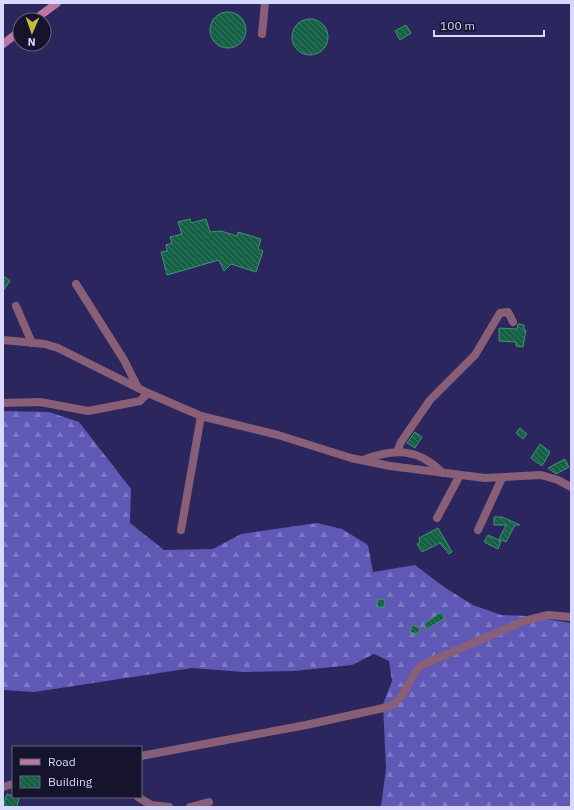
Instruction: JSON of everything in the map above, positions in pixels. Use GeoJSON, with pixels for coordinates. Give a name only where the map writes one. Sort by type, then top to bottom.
{"type":"FeatureCollection","features":[{"type":"Feature","properties":{"kind":"street"},"geometry":{"type":"LineString","coordinates":[[45,12],[57,3]]}},
{"type":"Feature","properties":{"kind":"street"},"geometry":{"type":"LineString","coordinates":[[262,34],[264,3]]}},
{"type":"Feature","properties":{"kind":"street"},"geometry":{"type":"LineString","coordinates":[[3,44],[12,37]]}},
{"type":"Feature","properties":{"kind":"street"},"geometry":{"type":"LineString","coordinates":[[76,284],[124,360],[138,388]]}},
{"type":"Feature","properties":{"kind":"street"},"geometry":{"type":"LineString","coordinates":[[16,306],[32,343]]}},
{"type":"Feature","properties":{"kind":"street"},"geometry":{"type":"LineString","coordinates":[[397,452],[400,442],[430,400],[475,355],[500,313],[508,312],[513,322]]}},
{"type":"Feature","properties":{"kind":"street"},"geometry":{"type":"LineString","coordinates":[[3,340],[32,343],[58,348],[148,393],[201,416],[278,435],[363,461],[460,475],[502,478],[542,475],[558,480],[571,488]]}},
{"type":"Feature","properties":{"kind":"street"},"geometry":{"type":"LineString","coordinates":[[3,403],[40,402],[88,411],[140,401],[148,393]]}},
{"type":"Feature","properties":{"kind":"street"},"geometry":{"type":"LineString","coordinates":[[181,530],[201,416]]}},
{"type":"Feature","properties":{"kind":"street"},"geometry":{"type":"LineString","coordinates":[[363,461],[378,455],[397,452],[423,457],[434,464],[443,473]]}},
{"type":"Feature","properties":{"kind":"street"},"geometry":{"type":"LineString","coordinates":[[437,518],[460,475]]}},
{"type":"Feature","properties":{"kind":"street"},"geometry":{"type":"LineString","coordinates":[[478,530],[502,478]]}},
{"type":"Feature","properties":{"kind":"street"},"geometry":{"type":"LineString","coordinates":[[142,756],[306,725],[388,707],[397,702],[416,669],[422,665],[524,621],[548,615],[571,617]]}},
{"type":"Feature","properties":{"kind":"street"},"geometry":{"type":"LineString","coordinates":[[140,798],[151,805],[169,807]]}},
{"type":"Feature","properties":{"kind":"street"},"geometry":{"type":"LineString","coordinates":[[190,807],[204,804]]}},
{"type":"Feature","properties":{"kind":"green space"},"geometry":{"type":"Polygon","coordinates":[[[3,411],[49,412],[79,422],[131,489],[130,523],[164,550],[213,549],[241,534],[317,523],[342,529],[368,545],[373,572],[415,565],[444,587],[473,605],[501,615],[528,616],[571,623],[571,807],[381,807],[386,768],[383,704],[392,681],[389,661],[374,654],[352,665],[294,671],[244,672],[192,668],[34,692],[3,690],[3,411]]]}},
{"type":"Feature","properties":{"kind":"building"},"geometry":{"type":"Polygon","coordinates":[[[228,12],[241,17],[246,30],[241,43],[228,48],[215,43],[210,30],[215,17],[228,12]]]}},
{"type":"Feature","properties":{"kind":"building"},"geometry":{"type":"Polygon","coordinates":[[[310,19],[323,24],[328,37],[323,50],[310,55],[297,50],[292,37],[297,24],[310,19]]]}},
{"type":"Feature","properties":{"kind":"building"},"geometry":{"type":"Polygon","coordinates":[[[406,25],[411,33],[400,40],[395,31],[406,25]]]}},
{"type":"Feature","properties":{"kind":"building"},"geometry":{"type":"Polygon","coordinates":[[[190,219],[191,223],[206,219],[210,232],[221,231],[237,236],[238,232],[261,239],[258,249],[263,251],[256,272],[231,264],[224,271],[219,260],[167,275],[161,252],[167,251],[166,245],[172,243],[170,237],[182,234],[178,222],[190,219]]]}},
{"type":"Feature","properties":{"kind":"building"},"geometry":{"type":"Polygon","coordinates":[[[3,276],[10,281],[3,291],[3,276]]]}},
{"type":"Feature","properties":{"kind":"building"},"geometry":{"type":"Polygon","coordinates":[[[518,324],[524,325],[524,330],[526,330],[523,347],[516,346],[516,342],[499,341],[499,328],[517,329],[518,324]]]}},
{"type":"Feature","properties":{"kind":"building"},"geometry":{"type":"Polygon","coordinates":[[[520,428],[527,434],[523,439],[516,433],[520,428]]]}},
{"type":"Feature","properties":{"kind":"building"},"geometry":{"type":"Polygon","coordinates":[[[415,432],[422,437],[415,448],[407,443],[415,432]]]}},
{"type":"Feature","properties":{"kind":"building"},"geometry":{"type":"Polygon","coordinates":[[[540,444],[550,452],[542,466],[531,458],[540,444]]]}},
{"type":"Feature","properties":{"kind":"building"},"geometry":{"type":"Polygon","coordinates":[[[565,459],[569,467],[556,474],[548,468],[565,459]]]}},
{"type":"Feature","properties":{"kind":"building"},"geometry":{"type":"Polygon","coordinates":[[[494,517],[502,517],[520,525],[515,525],[506,542],[499,539],[506,525],[494,525],[494,517]]]}},
{"type":"Feature","properties":{"kind":"building"},"geometry":{"type":"Polygon","coordinates":[[[438,528],[452,552],[449,554],[440,543],[422,552],[417,544],[420,542],[419,538],[438,528]]]}},
{"type":"Feature","properties":{"kind":"building"},"geometry":{"type":"Polygon","coordinates":[[[488,535],[501,541],[498,549],[484,542],[488,535]]]}},
{"type":"Feature","properties":{"kind":"building"},"geometry":{"type":"Polygon","coordinates":[[[378,599],[385,600],[384,607],[377,607],[378,599]]]}},
{"type":"Feature","properties":{"kind":"building"},"geometry":{"type":"Polygon","coordinates":[[[441,612],[445,618],[427,629],[424,624],[441,612]]]}},
{"type":"Feature","properties":{"kind":"building"},"geometry":{"type":"Polygon","coordinates":[[[412,625],[420,628],[418,634],[410,632],[412,625]]]}},
{"type":"Feature","properties":{"kind":"building"},"geometry":{"type":"Polygon","coordinates":[[[7,794],[12,796],[12,798],[19,798],[17,807],[3,806],[7,794]]]}}]}
